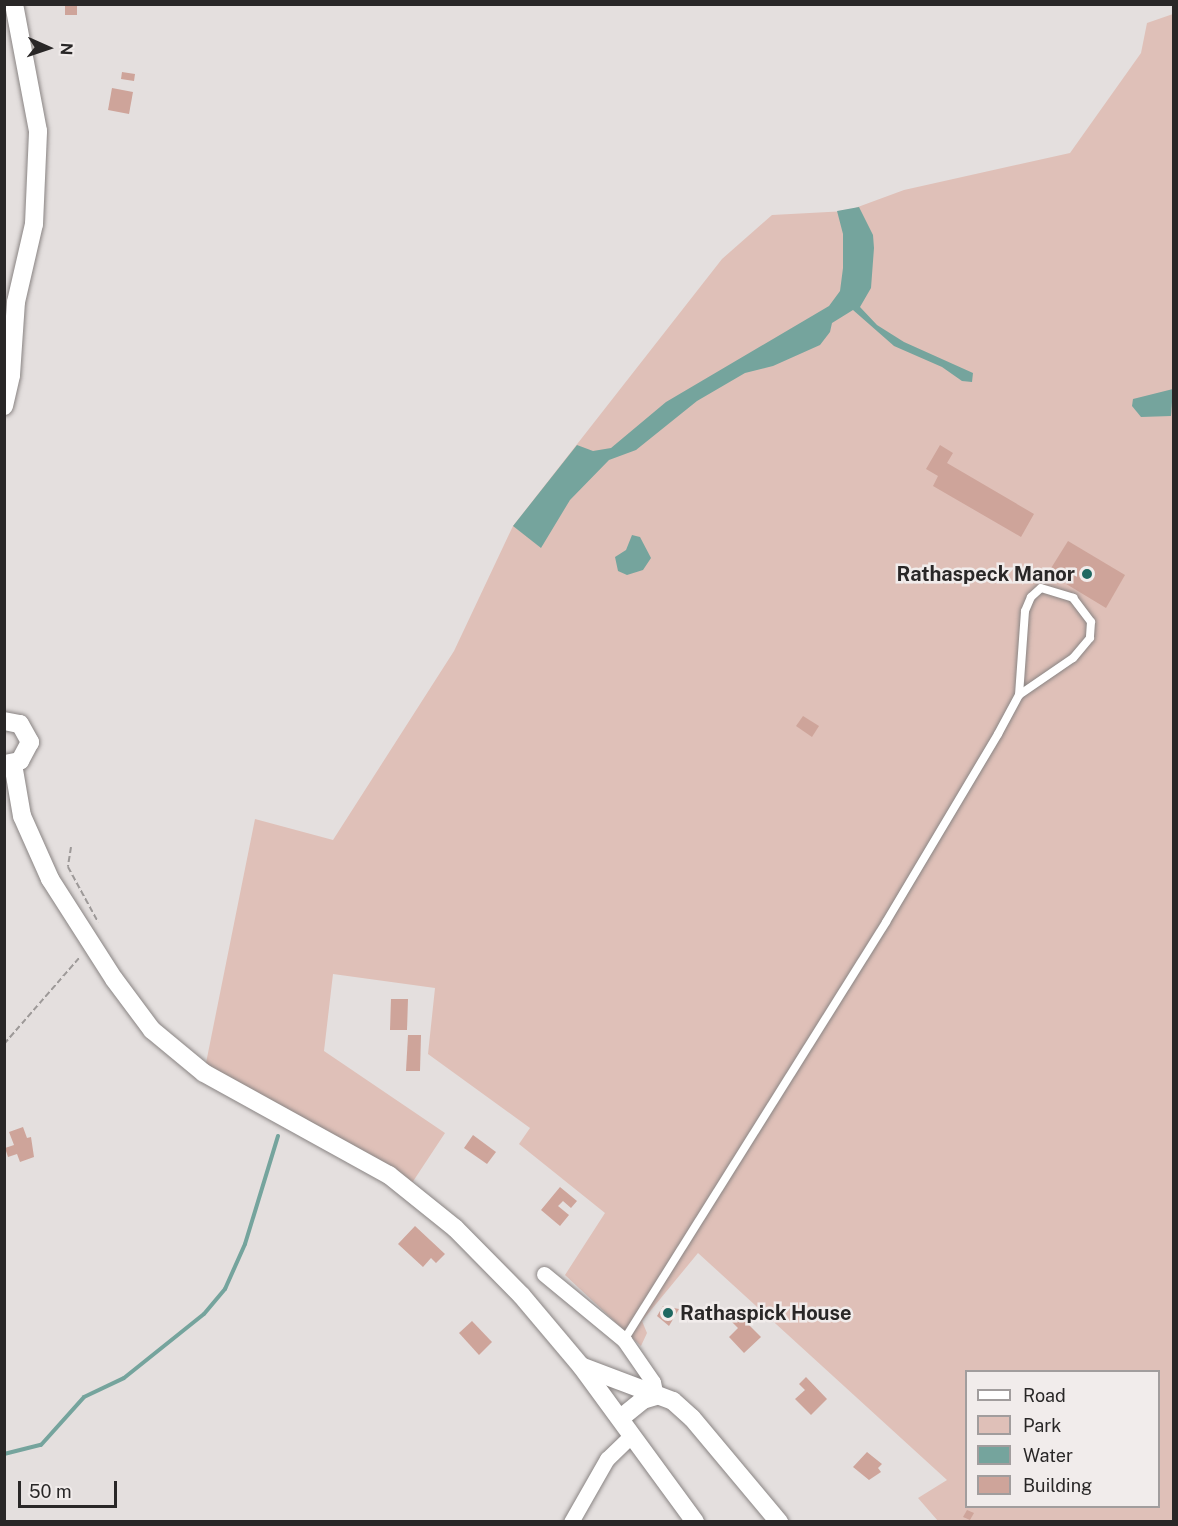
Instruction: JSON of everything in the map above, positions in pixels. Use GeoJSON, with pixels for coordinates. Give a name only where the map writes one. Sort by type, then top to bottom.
{"type":"FeatureCollection","features":[{"type":"Feature","properties":{"kind":"street"},"geometry":{"type":"LineString","coordinates":[[4,405],[11,375],[16,302],[34,224],[38,131],[14,4]]}},
{"type":"Feature","properties":{"kind":"street"},"geometry":{"type":"LineString","coordinates":[[5,719],[20,724],[29,735],[29,750],[9,764],[22,816],[50,879],[114,980],[152,1030],[204,1073],[333,1141],[417,1196],[515,1289],[581,1366],[621,1417],[695,1521]]}},
{"type":"Feature","properties":{"kind":"street"},"geometry":{"type":"LineString","coordinates":[[544,1274],[624,1340],[648,1374],[656,1396]]}},
{"type":"Feature","properties":{"kind":"street"},"geometry":{"type":"LineString","coordinates":[[581,1366],[673,1401],[692,1418],[779,1521]]}},
{"type":"Feature","properties":{"kind":"street"},"geometry":{"type":"LineString","coordinates":[[621,1417],[644,1400],[656,1396]]}},
{"type":"Feature","properties":{"kind":"street"},"geometry":{"type":"LineString","coordinates":[[571,1521],[608,1460],[632,1435]]}},
{"type":"Feature","properties":{"kind":"lane"},"geometry":{"type":"LineString","coordinates":[[624,1340],[886,922],[1019,695],[1073,658],[1090,638],[1091,622],[1073,598],[1041,588],[1031,597],[1025,612],[1019,695]]}},
{"type":"Feature","properties":{"kind":"path"},"geometry":{"type":"LineString","coordinates":[[70,847],[68,867],[100,927]]}},
{"type":"Feature","properties":{"kind":"path"},"geometry":{"type":"LineString","coordinates":[[4,1044],[80,957]]}},
{"type":"Feature","properties":{"kind":"green space"},"geometry":{"type":"Polygon","coordinates":[[[1173,14],[1173,1521],[938,1521],[918,1498],[947,1480],[698,1253],[642,1321],[647,1333],[641,1346],[565,1275],[605,1213],[519,1144],[530,1128],[428,1054],[435,988],[333,974],[324,1051],[445,1133],[408,1189],[204,1073],[255,819],[333,840],[454,651],[513,526],[722,259],[772,215],[847,211],[904,190],[1070,153],[1141,53],[1147,23],[1173,14]]]}},
{"type":"Feature","properties":{"kind":"water"},"geometry":{"type":"Polygon","coordinates":[[[859,207],[873,235],[874,248],[871,288],[860,307],[877,325],[904,342],[973,373],[972,382],[962,381],[942,367],[894,346],[853,310],[832,323],[830,332],[820,345],[773,366],[745,373],[697,401],[636,450],[609,460],[570,500],[541,548],[513,526],[577,445],[593,451],[611,448],[666,402],[829,306],[840,291],[843,268],[843,234],[837,211],[859,207]]]}},
{"type":"Feature","properties":{"kind":"water"},"geometry":{"type":"Polygon","coordinates":[[[1173,389],[1171,416],[1141,417],[1132,406],[1133,399],[1173,389]]]}},
{"type":"Feature","properties":{"kind":"water"},"geometry":{"type":"Polygon","coordinates":[[[632,535],[640,537],[651,558],[643,570],[627,575],[618,571],[615,557],[626,550],[632,535]]]}},
{"type":"Feature","properties":{"kind":"building"},"geometry":{"type":"Polygon","coordinates":[[[65,4],[77,4],[77,15],[65,15],[65,4]]]}},
{"type":"Feature","properties":{"kind":"building"},"geometry":{"type":"Polygon","coordinates":[[[122,72],[135,74],[134,81],[121,79],[122,72]]]}},
{"type":"Feature","properties":{"kind":"building"},"geometry":{"type":"Polygon","coordinates":[[[112,88],[133,92],[129,114],[108,110],[112,88]]]}},
{"type":"Feature","properties":{"kind":"building"},"geometry":{"type":"Polygon","coordinates":[[[940,445],[953,453],[947,463],[1034,514],[1021,537],[933,486],[938,476],[926,469],[940,445]]]}},
{"type":"Feature","properties":{"kind":"building","name":"Rathaspeck Manor"},"geometry":{"type":"Polygon","coordinates":[[[1068,541],[1125,575],[1106,608],[1048,573],[1068,541]]]}},
{"type":"Feature","properties":{"kind":"building"},"geometry":{"type":"Polygon","coordinates":[[[803,716],[819,726],[812,737],[796,726],[803,716]]]}},
{"type":"Feature","properties":{"kind":"building"},"geometry":{"type":"Polygon","coordinates":[[[391,999],[408,999],[407,1030],[390,1030],[391,999]]]}},
{"type":"Feature","properties":{"kind":"building"},"geometry":{"type":"Polygon","coordinates":[[[408,1035],[421,1035],[420,1071],[406,1071],[408,1035]]]}},
{"type":"Feature","properties":{"kind":"building"},"geometry":{"type":"Polygon","coordinates":[[[23,1127],[27,1138],[31,1137],[34,1157],[20,1162],[17,1154],[8,1157],[5,1148],[14,1145],[9,1132],[23,1127]]]}},
{"type":"Feature","properties":{"kind":"building"},"geometry":{"type":"Polygon","coordinates":[[[473,1135],[496,1152],[487,1164],[464,1148],[473,1135]]]}},
{"type":"Feature","properties":{"kind":"building"},"geometry":{"type":"Polygon","coordinates":[[[560,1187],[577,1201],[571,1208],[563,1201],[558,1206],[569,1215],[560,1226],[541,1210],[560,1187]]]}},
{"type":"Feature","properties":{"kind":"building"},"geometry":{"type":"Polygon","coordinates":[[[415,1226],[445,1254],[436,1263],[431,1258],[423,1267],[398,1244],[415,1226]]]}},
{"type":"Feature","properties":{"kind":"building","name":"Rathaspick House"},"geometry":{"type":"Polygon","coordinates":[[[663,1306],[679,1309],[669,1326],[657,1316],[663,1306]]]}},
{"type":"Feature","properties":{"kind":"building"},"geometry":{"type":"Polygon","coordinates":[[[739,1315],[761,1337],[744,1353],[729,1337],[738,1328],[732,1322],[739,1315]]]}},
{"type":"Feature","properties":{"kind":"building"},"geometry":{"type":"Polygon","coordinates":[[[472,1321],[492,1342],[479,1355],[459,1333],[472,1321]]]}},
{"type":"Feature","properties":{"kind":"building"},"geometry":{"type":"Polygon","coordinates":[[[806,1377],[827,1399],[811,1415],[795,1399],[805,1390],[799,1384],[806,1377]]]}},
{"type":"Feature","properties":{"kind":"building"},"geometry":{"type":"Polygon","coordinates":[[[867,1452],[882,1464],[878,1468],[881,1472],[869,1480],[853,1467],[867,1452]]]}},
{"type":"Feature","properties":{"kind":"building"},"geometry":{"type":"Polygon","coordinates":[[[967,1510],[974,1513],[970,1520],[963,1517],[967,1510]]]}},
{"type":"Feature","properties":{"kind":"waterway"},"geometry":{"type":"LineString","coordinates":[[4,1454],[41,1445],[84,1397],[124,1378],[204,1314],[225,1289],[245,1244],[278,1136]]}},
{"type":"Feature","properties":{"kind":"place","name":"Rathaspeck Manor"},"geometry":{"type":"Point","coordinates":[1087,574]}},
{"type":"Feature","properties":{"kind":"place","name":"Rathaspick House"},"geometry":{"type":"Point","coordinates":[668,1313]}}]}
